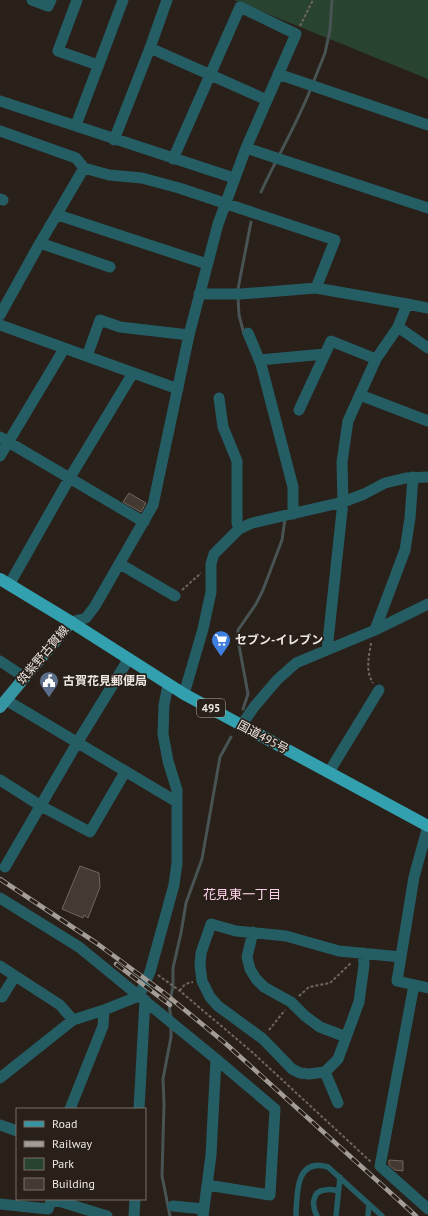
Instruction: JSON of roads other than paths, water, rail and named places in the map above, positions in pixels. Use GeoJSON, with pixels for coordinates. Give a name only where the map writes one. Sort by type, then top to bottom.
{"type":"FeatureCollection","features":[{"type":"Feature","properties":{"kind":"highway","name":"国道495号"},"geometry":{"type":"LineString","coordinates":[[5,582],[184,694],[428,826]]}},
{"type":"Feature","properties":{"kind":"main road","name":"筑紫野古賀線"},"geometry":{"type":"LineString","coordinates":[[3,704],[71,622]]}},
{"type":"Feature","properties":{"kind":"street"},"geometry":{"type":"LineString","coordinates":[[32,0],[48,6],[51,0]]}},
{"type":"Feature","properties":{"kind":"street"},"geometry":{"type":"LineString","coordinates":[[77,0],[58,51],[98,65]]}},
{"type":"Feature","properties":{"kind":"street"},"geometry":{"type":"LineString","coordinates":[[76,125],[123,0]]}},
{"type":"Feature","properties":{"kind":"street"},"geometry":{"type":"LineString","coordinates":[[114,140],[167,0]]}},
{"type":"Feature","properties":{"kind":"street"},"geometry":{"type":"LineString","coordinates":[[71,622],[86,618],[95,606],[153,505],[189,335],[218,224],[246,148],[296,34],[240,7],[173,159]]}},
{"type":"Feature","properties":{"kind":"street"},"geometry":{"type":"LineString","coordinates":[[150,48],[267,100]]}},
{"type":"Feature","properties":{"kind":"street"},"geometry":{"type":"LineString","coordinates":[[278,74],[428,125]]}},
{"type":"Feature","properties":{"kind":"street"},"geometry":{"type":"LineString","coordinates":[[0,101],[76,125],[114,140],[234,178]]}},
{"type":"Feature","properties":{"kind":"street"},"geometry":{"type":"LineString","coordinates":[[0,131],[76,158],[84,168],[109,175],[142,178],[179,188],[335,240],[316,288]]}},
{"type":"Feature","properties":{"kind":"street"},"geometry":{"type":"LineString","coordinates":[[246,148],[428,208]]}},
{"type":"Feature","properties":{"kind":"street"},"geometry":{"type":"LineString","coordinates":[[0,315],[84,168]]}},
{"type":"Feature","properties":{"kind":"street"},"geometry":{"type":"LineString","coordinates":[[58,214],[207,264]]}},
{"type":"Feature","properties":{"kind":"street"},"geometry":{"type":"LineString","coordinates":[[40,243],[110,267]]}},
{"type":"Feature","properties":{"kind":"street"},"geometry":{"type":"LineString","coordinates":[[199,294],[241,294],[316,288],[428,308]]}},
{"type":"Feature","properties":{"kind":"street"},"geometry":{"type":"LineString","coordinates":[[327,650],[343,502],[342,462],[344,440],[348,421],[376,359],[398,327],[407,304]]}},
{"type":"Feature","properties":{"kind":"street"},"geometry":{"type":"LineString","coordinates":[[87,356],[100,320],[120,327],[189,335]]}},
{"type":"Feature","properties":{"kind":"street"},"geometry":{"type":"LineString","coordinates":[[0,325],[178,389]]}},
{"type":"Feature","properties":{"kind":"street"},"geometry":{"type":"LineString","coordinates":[[398,327],[428,348]]}},
{"type":"Feature","properties":{"kind":"street"},"geometry":{"type":"LineString","coordinates":[[248,333],[259,360],[292,487],[293,514]]}},
{"type":"Feature","properties":{"kind":"street"},"geometry":{"type":"LineString","coordinates":[[299,410],[331,341],[376,359]]}},
{"type":"Feature","properties":{"kind":"street"},"geometry":{"type":"LineString","coordinates":[[0,456],[4,440],[64,349]]}},
{"type":"Feature","properties":{"kind":"street"},"geometry":{"type":"LineString","coordinates":[[259,360],[325,354]]}},
{"type":"Feature","properties":{"kind":"street"},"geometry":{"type":"LineString","coordinates":[[5,582],[69,480],[133,373]]}},
{"type":"Feature","properties":{"kind":"street"},"geometry":{"type":"LineString","coordinates":[[360,395],[428,421]]}},
{"type":"Feature","properties":{"kind":"street"},"geometry":{"type":"LineString","coordinates":[[219,398],[223,427],[237,461],[237,523],[239,529]]}},
{"type":"Feature","properties":{"kind":"street"},"geometry":{"type":"LineString","coordinates":[[4,440],[69,480],[144,522]]}},
{"type":"Feature","properties":{"kind":"street"},"geometry":{"type":"LineString","coordinates":[[375,630],[405,550],[414,477]]}},
{"type":"Feature","properties":{"kind":"street"},"geometry":{"type":"LineString","coordinates":[[184,694],[203,629],[211,592],[212,564],[214,554],[239,529],[252,523],[343,502],[364,494],[385,483],[414,477],[428,478]]}},
{"type":"Feature","properties":{"kind":"street"},"geometry":{"type":"LineString","coordinates":[[120,564],[175,596]]}},
{"type":"Feature","properties":{"kind":"street"},"geometry":{"type":"LineString","coordinates":[[241,726],[254,707],[286,670],[296,663],[375,630],[428,604]]}},
{"type":"Feature","properties":{"kind":"street"},"geometry":{"type":"LineString","coordinates":[[5,867],[77,743],[128,660]]}},
{"type":"Feature","properties":{"kind":"street"},"geometry":{"type":"LineString","coordinates":[[0,661],[24,677]]}},
{"type":"Feature","properties":{"kind":"street"},"geometry":{"type":"LineString","coordinates":[[140,1108],[142,998],[174,885],[178,863],[177,790],[168,761],[163,734],[164,705],[168,684]]}},
{"type":"Feature","properties":{"kind":"street"},"geometry":{"type":"LineString","coordinates":[[329,772],[379,690]]}},
{"type":"Feature","properties":{"kind":"street"},"geometry":{"type":"LineString","coordinates":[[3,704],[77,743],[177,802]]}},
{"type":"Feature","properties":{"kind":"street"},"geometry":{"type":"LineString","coordinates":[[0,780],[41,806],[90,832],[125,772]]}},
{"type":"Feature","properties":{"kind":"street"},"geometry":{"type":"LineString","coordinates":[[428,826],[414,877],[397,981],[428,988]]}},
{"type":"Feature","properties":{"kind":"street"},"geometry":{"type":"LineString","coordinates":[[0,898],[79,947],[178,1027],[275,1109],[270,1195],[207,1185]]}},
{"type":"Feature","properties":{"kind":"street"},"geometry":{"type":"LineString","coordinates":[[363,953],[364,965],[360,1002],[338,1059],[325,1072],[309,1074],[300,1073],[292,1069],[263,1039],[218,1006],[210,997],[202,981],[200,965],[201,953],[211,924],[236,932],[252,932],[286,936],[340,951],[363,953],[401,957]]}},
{"type":"Feature","properties":{"kind":"street"},"geometry":{"type":"LineString","coordinates":[[252,932],[247,957],[250,969],[256,979],[264,987],[291,1002],[320,1027],[346,1037]]}},
{"type":"Feature","properties":{"kind":"street"},"geometry":{"type":"LineString","coordinates":[[0,966],[60,1005],[73,1020]]}},
{"type":"Feature","properties":{"kind":"street"},"geometry":{"type":"LineString","coordinates":[[0,996],[2,997],[15,976]]}},
{"type":"Feature","properties":{"kind":"street"},"geometry":{"type":"LineString","coordinates":[[414,985],[380,1166],[428,1207]]}},
{"type":"Feature","properties":{"kind":"street"},"geometry":{"type":"LineString","coordinates":[[0,1078],[73,1020],[142,998]]}},
{"type":"Feature","properties":{"kind":"street"},"geometry":{"type":"LineString","coordinates":[[70,1108],[103,1026],[104,1010]]}},
{"type":"Feature","properties":{"kind":"street"},"geometry":{"type":"LineString","coordinates":[[173,1206],[204,1213],[211,1155],[216,1059]]}},
{"type":"Feature","properties":{"kind":"street"},"geometry":{"type":"LineString","coordinates":[[325,1072],[338,1103]]}},
{"type":"Feature","properties":{"kind":"street"},"geometry":{"type":"LineString","coordinates":[[0,1125],[16,1131]]}},
{"type":"Feature","properties":{"kind":"street"},"geometry":{"type":"LineString","coordinates":[[0,1204],[48,1209],[50,1204],[55,1200],[107,1216]]}},
{"type":"Feature","properties":{"kind":"street"},"geometry":{"type":"LineString","coordinates":[[134,1216],[135,1200]]}},
{"type":"Feature","properties":{"kind":"lane"},"geometry":{"type":"LineString","coordinates":[[296,1216],[299,1180],[306,1169],[320,1164],[328,1167],[340,1177],[382,1216]]}},
{"type":"Feature","properties":{"kind":"lane"},"geometry":{"type":"LineString","coordinates":[[336,1216],[340,1177]]}},
{"type":"Feature","properties":{"kind":"lane"},"geometry":{"type":"LineString","coordinates":[[317,1216],[313,1206],[315,1196],[318,1192],[323,1190],[338,1191]]}},
{"type":"Feature","properties":{"kind":"lane"},"geometry":{"type":"LineString","coordinates":[[368,1216],[369,1204]]}},
{"type":"Feature","properties":{"kind":"waterway"},"geometry":{"type":"LineString","coordinates":[[313,83],[325,53],[330,30],[332,0]]}},
{"type":"Feature","properties":{"kind":"waterway"},"geometry":{"type":"LineString","coordinates":[[261,192],[300,115],[311,88]]}},
{"type":"Feature","properties":{"kind":"waterway"},"geometry":{"type":"LineString","coordinates":[[238,289],[251,222]]}},
{"type":"Feature","properties":{"kind":"waterway"},"geometry":{"type":"LineString","coordinates":[[238,298],[239,315],[244,334]]}},
{"type":"Feature","properties":{"kind":"waterway"},"geometry":{"type":"LineString","coordinates":[[243,709],[248,694],[238,640],[238,630],[256,604],[263,590],[282,540],[285,519]]}},
{"type":"Feature","properties":{"kind":"waterway"},"geometry":{"type":"LineString","coordinates":[[171,1018],[169,1004],[173,987],[173,968],[186,903],[202,859],[220,757],[231,737]]}},
{"type":"Feature","properties":{"kind":"waterway"},"geometry":{"type":"LineString","coordinates":[[170,1216],[162,1176],[164,1104],[163,1079],[171,1037],[171,1026]]}},
{"type":"Feature","properties":{"kind":"railway"},"geometry":{"type":"LineString","coordinates":[[0,879],[95,942],[163,992],[225,1043],[416,1216]]}},
{"type":"Feature","properties":{"kind":"railway"},"geometry":{"type":"LineString","coordinates":[[116,964],[170,1005]]}},
{"type":"Feature","properties":{"kind":"place","name":"セブン-イレブン"},"geometry":{"type":"Point","coordinates":[221,657]}},
{"type":"Feature","properties":{"kind":"place","name":"古賀花見郵便局"},"geometry":{"type":"Point","coordinates":[49,698]}},
{"type":"Feature","properties":{"kind":"district","name":"花見東一丁目"},"geometry":{"type":"Point","coordinates":[242,894]}}]}
